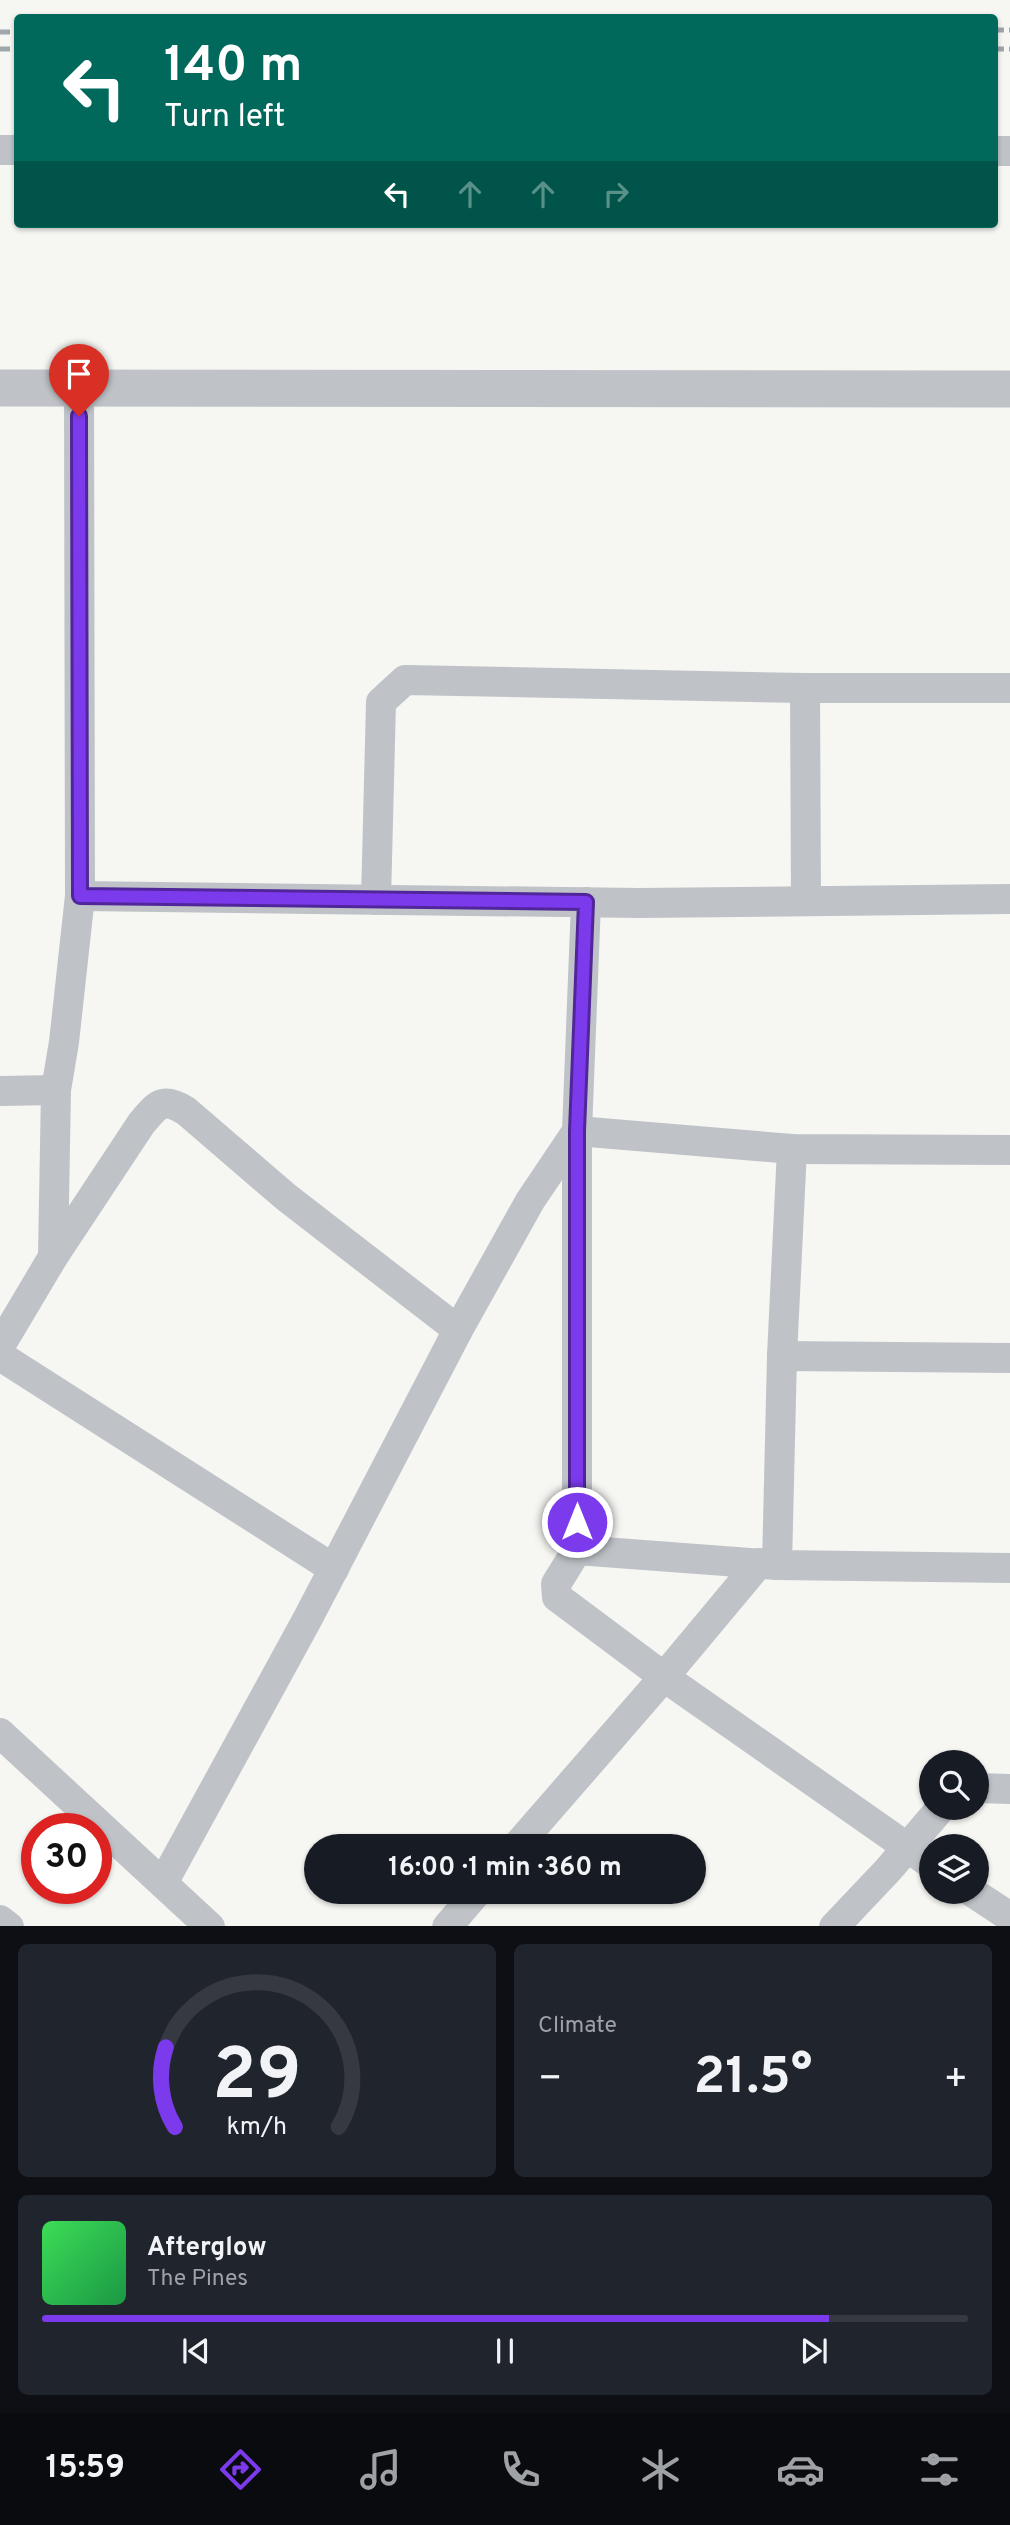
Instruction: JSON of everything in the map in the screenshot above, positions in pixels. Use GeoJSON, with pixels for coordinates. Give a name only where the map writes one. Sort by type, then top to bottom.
{"type":"FeatureCollection","features":[{"type":"Feature","properties":{"kind":"street"},"geometry":{"type":"LineString","coordinates":[[0,388],[1010,388]]}},
{"type":"Feature","properties":{"kind":"street"},"geometry":{"type":"LineString","coordinates":[[53,1256],[56,1090],[80,896],[79,389]]}},
{"type":"Feature","properties":{"kind":"street"},"geometry":{"type":"LineString","coordinates":[[376,900],[382,702],[405,680],[806,688],[1010,688]]}},
{"type":"Feature","properties":{"kind":"street"},"geometry":{"type":"LineString","coordinates":[[806,688],[806,901]]}},
{"type":"Feature","properties":{"kind":"street"},"geometry":{"type":"LineString","coordinates":[[80,896],[586,902],[1010,899]]}},
{"type":"Feature","properties":{"kind":"street"},"geometry":{"type":"LineString","coordinates":[[586,902],[577,1131],[577,1550],[556,1584],[557,1597],[664,1677],[919,1856],[835,1926]]}},
{"type":"Feature","properties":{"kind":"street"},"geometry":{"type":"LineString","coordinates":[[0,1091],[56,1090]]}},
{"type":"Feature","properties":{"kind":"street"},"geometry":{"type":"LineString","coordinates":[[0,1346],[53,1256],[141,1124],[161,1103],[167,1102],[186,1111],[286,1197],[458,1329]]}},
{"type":"Feature","properties":{"kind":"street"},"geometry":{"type":"LineString","coordinates":[[577,1131],[792,1149],[1010,1150]]}},
{"type":"Feature","properties":{"kind":"street"},"geometry":{"type":"LineString","coordinates":[[163,1883],[334,1569],[458,1329],[530,1201],[577,1131]]}},
{"type":"Feature","properties":{"kind":"street"},"geometry":{"type":"LineString","coordinates":[[527,1834],[664,1677],[768,1564],[792,1149]]}},
{"type":"Feature","properties":{"kind":"street"},"geometry":{"type":"LineString","coordinates":[[0,1356],[334,1569]]}},
{"type":"Feature","properties":{"kind":"street"},"geometry":{"type":"LineString","coordinates":[[782,1356],[1010,1358]]}},
{"type":"Feature","properties":{"kind":"street"},"geometry":{"type":"LineString","coordinates":[[577,1550],[768,1564],[1010,1568]]}},
{"type":"Feature","properties":{"kind":"street"},"geometry":{"type":"LineString","coordinates":[[0,1733],[209,1926]]}},
{"type":"Feature","properties":{"kind":"street"},"geometry":{"type":"LineString","coordinates":[[989,1788],[1010,1789]]}},
{"type":"Feature","properties":{"kind":"street"},"geometry":{"type":"LineString","coordinates":[[989,1903],[1010,1917]]}},
{"type":"Feature","properties":{"kind":"street"},"geometry":{"type":"LineString","coordinates":[[448,1926],[467,1904]]}},
{"type":"Feature","properties":{"kind":"railway"},"geometry":{"type":"LineString","coordinates":[[998,30],[1010,30]]}},
{"type":"Feature","properties":{"kind":"railway"},"geometry":{"type":"LineString","coordinates":[[0,32],[14,32]]}},
{"type":"Feature","properties":{"kind":"railway"},"geometry":{"type":"LineString","coordinates":[[0,49],[14,49]]}},
{"type":"Feature","properties":{"kind":"railway"},"geometry":{"type":"LineString","coordinates":[[998,49],[1010,49]]}},
{"type":"Feature","properties":{"kind":"route"},"geometry":{"type":"LineString","coordinates":[[79,416],[80,896],[586,902],[577,1131],[577,1522]]}}]}
